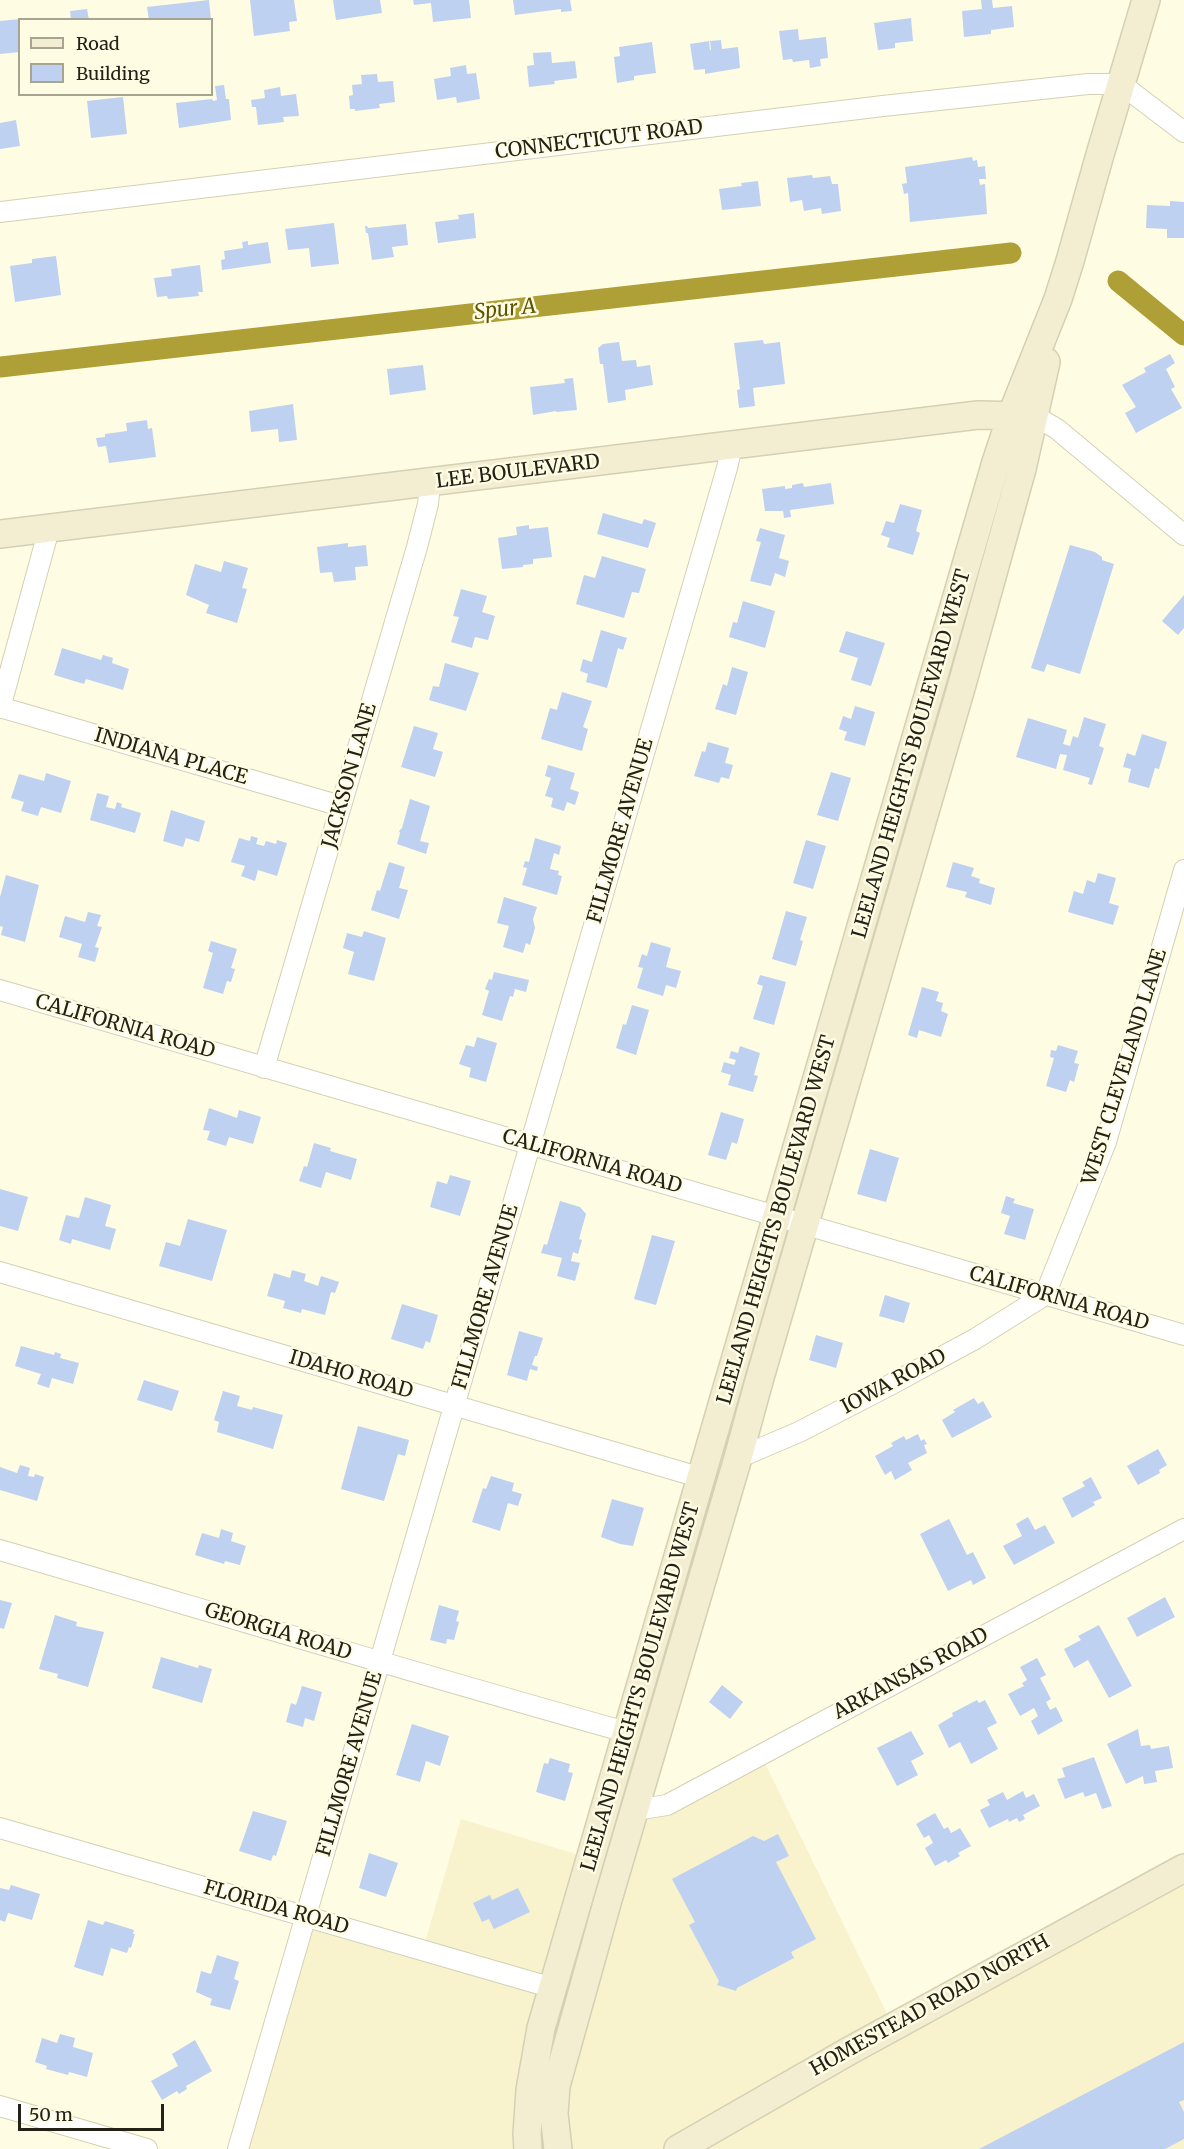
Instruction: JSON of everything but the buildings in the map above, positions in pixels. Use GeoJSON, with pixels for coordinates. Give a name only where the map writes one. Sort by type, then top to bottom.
{"type":"FeatureCollection","features":[{"type":"Feature","properties":{"kind":"main road","name":"LEELAND HEIGHTS BOULEVARD WEST"},"geometry":{"type":"LineString","coordinates":[[558,2149],[554,2114],[556,2086],[961,688],[1024,415],[1146,0]]}},
{"type":"Feature","properties":{"kind":"main road","name":"LEE BOULEVARD"},"geometry":{"type":"LineString","coordinates":[[0,534],[978,415],[1024,415]]}},
{"type":"Feature","properties":{"kind":"main road","name":"LEELAND HEIGHTS BOULEVARD WEST"},"geometry":{"type":"LineString","coordinates":[[528,2149],[526,2134],[530,2090],[541,2028],[776,1216],[888,841],[996,462],[1024,415]]}},
{"type":"Feature","properties":{"kind":"main road","name":"HOMESTEAD ROAD NORTH"},"geometry":{"type":"LineString","coordinates":[[678,2149],[849,2051],[1184,1868]]}},
{"type":"Feature","properties":{"kind":"street","name":"CONNECTICUT ROAD"},"geometry":{"type":"LineString","coordinates":[[0,212],[905,104],[1088,84],[1121,84]]}},
{"type":"Feature","properties":{"kind":"street"},"geometry":{"type":"LineString","coordinates":[[1121,84],[1184,132]]}},
{"type":"Feature","properties":{"kind":"street"},"geometry":{"type":"LineString","coordinates":[[1024,415],[1057,429],[1184,536]]}},
{"type":"Feature","properties":{"kind":"street","name":"FILLMORE AVENUE"},"geometry":{"type":"LineString","coordinates":[[238,2149],[732,446]]}},
{"type":"Feature","properties":{"kind":"street","name":"JACKSON LANE"},"geometry":{"type":"LineString","coordinates":[[264,1068],[417,547],[428,504],[430,483]]}},
{"type":"Feature","properties":{"kind":"street"},"geometry":{"type":"LineString","coordinates":[[0,707],[49,529]]}},
{"type":"Feature","properties":{"kind":"street","name":"INDIANA PLACE"},"geometry":{"type":"LineString","coordinates":[[0,707],[341,806]]}},
{"type":"Feature","properties":{"kind":"street","name":"WEST CLEVELAND LANE"},"geometry":{"type":"LineString","coordinates":[[1045,1295],[1106,1142],[1184,870]]}},
{"type":"Feature","properties":{"kind":"street","name":"CALIFORNIA ROAD"},"geometry":{"type":"LineString","coordinates":[[0,990],[1184,1335]]}},
{"type":"Feature","properties":{"kind":"street","name":"IDAHO ROAD"},"geometry":{"type":"LineString","coordinates":[[0,1272],[702,1478]]}},
{"type":"Feature","properties":{"kind":"street","name":"IOWA ROAD"},"geometry":{"type":"LineString","coordinates":[[738,1458],[799,1432],[888,1386],[975,1339],[1045,1295]]}},
{"type":"Feature","properties":{"kind":"street","name":"ARKANSAS ROAD"},"geometry":{"type":"LineString","coordinates":[[635,1810],[667,1805],[1184,1529]]}},
{"type":"Feature","properties":{"kind":"street","name":"GEORGIA ROAD"},"geometry":{"type":"LineString","coordinates":[[0,1550],[626,1732]]}},
{"type":"Feature","properties":{"kind":"street","name":"FLORIDA ROAD"},"geometry":{"type":"LineString","coordinates":[[0,1828],[553,1988]]}},
{"type":"Feature","properties":{"kind":"street"},"geometry":{"type":"LineString","coordinates":[[0,2106],[147,2149]]}},
{"type":"Feature","properties":{"kind":"shaded area"},"geometry":{"type":"Polygon","coordinates":[[[761,1755],[894,2028],[1184,1868],[1184,2149],[558,2149],[554,2114],[635,1810],[761,1755]]]}},
{"type":"Feature","properties":{"kind":"shaded area"},"geometry":{"type":"Polygon","coordinates":[[[461,1819],[579,1855],[517,2149],[229,2149],[300,1911],[423,1949],[461,1819]]]}},
{"type":"Feature","properties":{"kind":"waterway","name":"Spur A"},"geometry":{"type":"LineString","coordinates":[[0,367],[1011,253]]}},
{"type":"Feature","properties":{"kind":"waterway","name":"Spur A"},"geometry":{"type":"LineString","coordinates":[[1118,281],[1184,335]]}}]}
